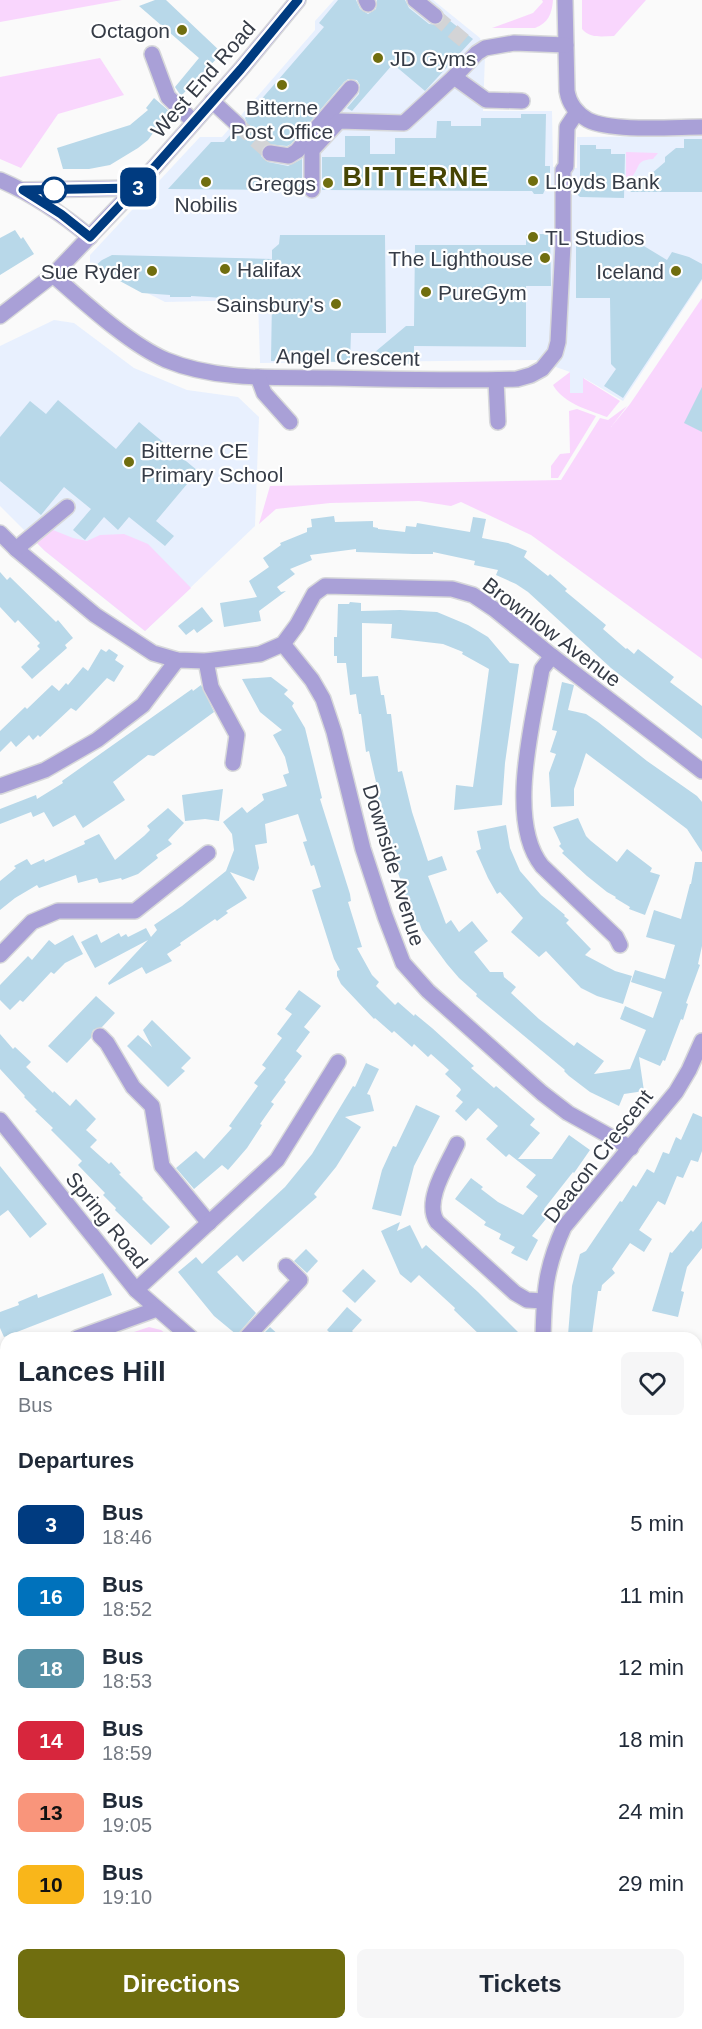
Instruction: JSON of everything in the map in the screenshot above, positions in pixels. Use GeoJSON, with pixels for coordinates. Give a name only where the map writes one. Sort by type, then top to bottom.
{"type":"FeatureCollection","features":[{"type":"Feature","properties":{"kind":"street","name":"West End Road"},"geometry":{"type":"LineString","coordinates":[[0,316],[53,275],[90,237],[194,122],[298,0]]}},
{"type":"Feature","properties":{"kind":"street"},"geometry":{"type":"LineString","coordinates":[[415,0],[435,16]]}},
{"type":"Feature","properties":{"kind":"street"},"geometry":{"type":"LineString","coordinates":[[565,0],[565,68],[568,102],[577,112],[589,120],[602,124],[702,127]]}},
{"type":"Feature","properties":{"kind":"street"},"geometry":{"type":"LineString","coordinates":[[312,190],[312,150],[339,121],[404,123],[454,77],[473,49],[514,43],[566,45]]}},
{"type":"Feature","properties":{"kind":"street"},"geometry":{"type":"LineString","coordinates":[[152,54],[168,97],[194,122]]}},
{"type":"Feature","properties":{"kind":"street"},"geometry":{"type":"LineString","coordinates":[[454,77],[486,99],[522,100]]}},
{"type":"Feature","properties":{"kind":"street"},"geometry":{"type":"LineString","coordinates":[[270,153],[289,156],[297,151],[351,88]]}},
{"type":"Feature","properties":{"kind":"street"},"geometry":{"type":"LineString","coordinates":[[212,101],[238,125]]}},
{"type":"Feature","properties":{"kind":"street","name":"Angel Crescent"},"geometry":{"type":"LineString","coordinates":[[53,275],[140,345],[164,359],[220,375],[496,380],[517,379],[531,375],[549,362],[555,353],[560,328],[563,170],[566,166],[567,127],[577,112]]}},
{"type":"Feature","properties":{"kind":"street"},"geometry":{"type":"LineString","coordinates":[[0,180],[23,190],[61,214],[90,237]]}},
{"type":"Feature","properties":{"kind":"street"},"geometry":{"type":"LineString","coordinates":[[23,190],[136,188]]}},
{"type":"Feature","properties":{"kind":"street"},"geometry":{"type":"LineString","coordinates":[[258,377],[264,393],[290,422]]}},
{"type":"Feature","properties":{"kind":"street"},"geometry":{"type":"LineString","coordinates":[[496,380],[498,422]]}},
{"type":"Feature","properties":{"kind":"street"},"geometry":{"type":"LineString","coordinates":[[16,549],[67,507]]}},
{"type":"Feature","properties":{"kind":"street"},"geometry":{"type":"LineString","coordinates":[[0,533],[95,615],[153,652],[177,660],[206,661],[260,654],[283,644]]}},
{"type":"Feature","properties":{"kind":"street","name":"Brownlow Avenue"},"geometry":{"type":"LineString","coordinates":[[283,644],[297,625],[314,594],[325,586],[452,589],[473,595],[702,771]]}},
{"type":"Feature","properties":{"kind":"street","name":"Downside Avenue"},"geometry":{"type":"LineString","coordinates":[[283,644],[323,699],[334,732],[363,849],[403,963],[428,991],[542,1093],[568,1113],[631,1148]]}},
{"type":"Feature","properties":{"kind":"street"},"geometry":{"type":"LineString","coordinates":[[552,656],[542,669],[526,764],[524,810],[527,834],[534,856],[542,866],[616,937],[620,945]]}},
{"type":"Feature","properties":{"kind":"street"},"geometry":{"type":"LineString","coordinates":[[0,786],[45,770],[97,740],[143,705],[177,660]]}},
{"type":"Feature","properties":{"kind":"street"},"geometry":{"type":"LineString","coordinates":[[206,661],[212,687],[237,735],[233,763]]}},
{"type":"Feature","properties":{"kind":"street"},"geometry":{"type":"LineString","coordinates":[[0,955],[32,922],[58,911],[135,911],[208,854]]}},
{"type":"Feature","properties":{"kind":"street"},"geometry":{"type":"LineString","coordinates":[[100,1036],[107,1043],[133,1087],[152,1106],[162,1166],[209,1223]]}},
{"type":"Feature","properties":{"kind":"street","name":"Deacon Crescent"},"geometry":{"type":"LineString","coordinates":[[543,1332],[543,1301],[547,1272],[564,1227],[676,1092],[702,1041]]}},
{"type":"Feature","properties":{"kind":"street"},"geometry":{"type":"LineString","coordinates":[[136,1290],[277,1160],[338,1062]]}},
{"type":"Feature","properties":{"kind":"street","name":"Spring Road"},"geometry":{"type":"LineString","coordinates":[[0,1120],[136,1290],[184,1332]]}},
{"type":"Feature","properties":{"kind":"street"},"geometry":{"type":"LineString","coordinates":[[457,1144],[434,1195],[431,1207],[433,1216],[515,1293],[527,1300],[543,1301]]}},
{"type":"Feature","properties":{"kind":"street"},"geometry":{"type":"LineString","coordinates":[[252,1332],[300,1280],[286,1266]]}},
{"type":"Feature","properties":{"kind":"street"},"geometry":{"type":"LineString","coordinates":[[94,1332],[157,1309]]}},
{"type":"Feature","properties":{"kind":"shaded area"},"geometry":{"type":"Polygon","coordinates":[[[0,0],[122,0],[0,22],[0,0]]]}},
{"type":"Feature","properties":{"kind":"shaded area"},"geometry":{"type":"Polygon","coordinates":[[[334,0],[433,0],[480,38],[485,56],[483,111],[552,111],[553,167],[577,168],[577,137],[702,136],[702,281],[623,401],[584,378],[584,394],[570,393],[570,372],[536,360],[260,363],[258,300],[165,302],[90,264],[90,255],[200,137],[222,137],[315,30],[315,21],[334,0]]]}},
{"type":"Feature","properties":{"kind":"shaded area"},"geometry":{"type":"Polygon","coordinates":[[[542,0],[553,0],[552,10],[539,26],[535,28],[492,28],[533,13],[543,2],[542,0]]]}},
{"type":"Feature","properties":{"kind":"shaded area"},"geometry":{"type":"Polygon","coordinates":[[[582,0],[646,0],[614,36],[593,36],[582,29],[582,0]]]}},
{"type":"Feature","properties":{"kind":"shaded area"},"geometry":{"type":"Polygon","coordinates":[[[100,58],[124,95],[58,114],[21,168],[0,159],[0,77],[100,58]]]}},
{"type":"Feature","properties":{"kind":"shaded area"},"geometry":{"type":"Polygon","coordinates":[[[626,152],[658,153],[653,159],[643,161],[631,178],[626,179],[626,152]]]}},
{"type":"Feature","properties":{"kind":"shaded area"},"geometry":{"type":"Polygon","coordinates":[[[702,298],[702,659],[531,535],[461,502],[451,506],[419,501],[330,503],[276,509],[259,524],[270,486],[561,480],[600,418],[608,420],[627,406],[611,427],[630,404],[702,298]]]}},
{"type":"Feature","properties":{"kind":"shaded area","name":"Bitterne CE Primary School"},"geometry":{"type":"Polygon","coordinates":[[[54,320],[74,323],[134,368],[187,390],[238,397],[259,417],[255,526],[145,631],[45,551],[0,506],[0,346],[54,320]]]}},
{"type":"Feature","properties":{"kind":"shaded area"},"geometry":{"type":"Polygon","coordinates":[[[570,372],[570,393],[583,393],[583,378],[620,401],[607,417],[569,401],[557,391],[553,385],[570,372]]]}},
{"type":"Feature","properties":{"kind":"shaded area"},"geometry":{"type":"Polygon","coordinates":[[[577,409],[596,416],[558,478],[551,478],[551,466],[560,454],[570,453],[569,411],[577,409]]]}},
{"type":"Feature","properties":{"kind":"shaded area"},"geometry":{"type":"Polygon","coordinates":[[[48,528],[87,541],[100,535],[124,534],[148,544],[191,588],[145,631],[35,541],[48,528]]]}},
{"type":"Feature","properties":{"kind":"shaded area"},"geometry":{"type":"Polygon","coordinates":[[[149,1327],[164,1332],[134,1332],[149,1327]]]}},
{"type":"Feature","properties":{"kind":"building","name":"Octagon"},"geometry":{"type":"Polygon","coordinates":[[[155,0],[166,0],[222,53],[181,96],[175,87],[199,58],[139,6],[155,0]]]}},
{"type":"Feature","properties":{"kind":"building"},"geometry":{"type":"Polygon","coordinates":[[[338,0],[356,0],[360,9],[368,14],[376,9],[377,0],[405,0],[409,8],[429,24],[439,25],[445,17],[473,39],[425,91],[393,64],[352,111],[347,108],[359,94],[360,85],[357,80],[348,79],[291,144],[263,146],[261,156],[268,162],[288,166],[302,159],[302,190],[168,189],[211,142],[224,142],[232,133],[240,134],[246,131],[245,118],[324,27],[319,23],[338,0]]]}},
{"type":"Feature","properties":{"kind":"building"},"geometry":{"type":"Polygon","coordinates":[[[154,98],[169,111],[148,140],[138,148],[110,165],[89,169],[63,169],[57,148],[130,125],[148,110],[146,108],[154,98]]]}},
{"type":"Feature","properties":{"kind":"building"},"geometry":{"type":"Polygon","coordinates":[[[521,114],[546,114],[545,166],[550,166],[550,179],[543,194],[534,194],[532,191],[322,190],[322,157],[345,157],[345,136],[370,136],[370,154],[395,154],[395,138],[436,138],[437,121],[451,121],[451,126],[481,126],[481,118],[521,118],[521,114]]]}},
{"type":"Feature","properties":{"kind":"building"},"geometry":{"type":"Polygon","coordinates":[[[684,139],[702,139],[702,192],[630,192],[665,162],[665,157],[676,148],[684,148],[684,139]]]}},
{"type":"Feature","properties":{"kind":"building"},"geometry":{"type":"Polygon","coordinates":[[[580,145],[596,145],[596,149],[611,149],[611,154],[625,154],[624,198],[580,197],[575,192],[576,182],[580,182],[580,145]]]}},
{"type":"Feature","properties":{"kind":"building"},"geometry":{"type":"Polygon","coordinates":[[[15,230],[21,239],[23,237],[34,254],[0,275],[0,238],[15,230]]]}},
{"type":"Feature","properties":{"kind":"building"},"geometry":{"type":"Polygon","coordinates":[[[622,231],[627,240],[634,240],[667,260],[672,252],[702,264],[702,279],[623,398],[604,386],[616,369],[611,364],[610,298],[576,298],[576,239],[597,239],[601,232],[622,231]]]}},
{"type":"Feature","properties":{"kind":"building"},"geometry":{"type":"Polygon","coordinates":[[[526,234],[550,234],[551,286],[526,286],[526,347],[414,346],[414,364],[405,364],[398,356],[369,357],[406,326],[414,326],[415,245],[526,245],[526,234]]]}},
{"type":"Feature","properties":{"kind":"building"},"geometry":{"type":"Polygon","coordinates":[[[280,235],[385,235],[386,333],[351,333],[350,362],[271,361],[272,299],[224,300],[224,298],[170,297],[170,295],[142,293],[94,267],[112,255],[272,259],[272,250],[279,244],[280,235]]]}},
{"type":"Feature","properties":{"kind":"building"},"geometry":{"type":"Polygon","coordinates":[[[702,387],[702,432],[684,423],[702,387]]]}},
{"type":"Feature","properties":{"kind":"building"},"geometry":{"type":"Polygon","coordinates":[[[58,400],[116,449],[139,422],[198,471],[156,521],[174,536],[165,546],[129,517],[118,530],[104,517],[85,540],[73,530],[91,509],[64,487],[41,515],[0,481],[0,437],[30,401],[46,414],[58,400]]]}},
{"type":"Feature","properties":{"kind":"building"},"geometry":{"type":"Polygon","coordinates":[[[334,516],[335,522],[373,521],[373,527],[378,529],[405,532],[406,526],[416,527],[417,523],[470,532],[473,517],[486,519],[482,538],[508,543],[527,551],[524,557],[548,576],[550,574],[567,589],[565,591],[606,625],[603,629],[626,649],[634,654],[638,649],[674,677],[670,682],[702,706],[702,739],[611,668],[528,592],[496,575],[498,570],[474,565],[475,561],[433,552],[433,554],[413,554],[356,552],[356,549],[310,555],[312,560],[290,569],[295,574],[277,587],[281,592],[286,591],[259,611],[261,621],[224,627],[220,603],[257,597],[249,581],[269,567],[263,558],[281,545],[280,543],[307,532],[307,528],[312,527],[311,519],[334,516]]]}},
{"type":"Feature","properties":{"kind":"building"},"geometry":{"type":"Polygon","coordinates":[[[0,572],[7,580],[10,577],[56,622],[58,620],[73,638],[65,645],[67,648],[32,679],[21,667],[40,649],[37,646],[40,643],[18,620],[15,623],[0,607],[0,572]]]}},
{"type":"Feature","properties":{"kind":"building"},"geometry":{"type":"Polygon","coordinates":[[[350,602],[361,603],[361,611],[437,612],[468,625],[488,637],[510,663],[519,664],[505,763],[502,805],[454,810],[456,785],[473,787],[489,669],[462,654],[463,652],[443,644],[391,638],[392,624],[362,623],[362,677],[378,676],[387,714],[391,714],[398,772],[402,771],[428,861],[442,856],[447,870],[428,876],[446,924],[451,920],[459,932],[472,921],[488,941],[474,952],[490,972],[503,972],[504,977],[516,987],[511,993],[539,1019],[574,1046],[577,1042],[604,1061],[594,1074],[630,1069],[646,1030],[620,1019],[625,1006],[653,1018],[662,992],[631,982],[635,970],[665,979],[675,945],[646,937],[654,910],[681,919],[695,862],[702,862],[702,946],[698,964],[700,965],[686,1003],[688,1004],[683,1020],[681,1019],[665,1061],[663,1060],[660,1066],[639,1057],[644,1091],[624,1094],[619,1106],[590,1092],[569,1076],[565,1070],[476,996],[477,994],[447,964],[422,930],[419,922],[417,923],[388,842],[369,751],[366,752],[356,694],[350,695],[346,663],[337,663],[337,656],[334,656],[338,604],[349,604],[350,602]]]}},
{"type":"Feature","properties":{"kind":"building"},"geometry":{"type":"Polygon","coordinates":[[[202,607],[213,621],[197,633],[194,629],[186,635],[178,626],[202,607]]]}},
{"type":"Feature","properties":{"kind":"building"},"geometry":{"type":"Polygon","coordinates":[[[101,649],[106,652],[109,649],[118,655],[115,660],[124,666],[114,682],[107,678],[76,711],[71,708],[40,737],[38,735],[33,740],[29,735],[16,747],[11,741],[0,752],[0,731],[52,685],[59,691],[66,683],[68,685],[83,667],[88,671],[101,649]]]}},
{"type":"Feature","properties":{"kind":"building"},"geometry":{"type":"Polygon","coordinates":[[[271,677],[288,690],[284,694],[294,703],[292,706],[305,728],[322,798],[320,799],[350,894],[351,901],[348,902],[362,947],[357,948],[372,975],[379,982],[376,986],[395,1005],[398,1002],[432,1028],[474,1066],[471,1068],[535,1119],[530,1125],[540,1133],[518,1159],[552,1159],[569,1135],[590,1150],[544,1209],[550,1214],[532,1236],[538,1240],[527,1261],[511,1253],[515,1247],[499,1239],[501,1234],[484,1225],[486,1222],[455,1199],[471,1178],[498,1202],[523,1215],[538,1196],[526,1187],[536,1175],[509,1154],[506,1157],[486,1139],[498,1126],[478,1108],[466,1121],[455,1111],[463,1102],[456,1096],[460,1088],[445,1074],[449,1070],[431,1054],[428,1057],[414,1044],[412,1047],[394,1031],[392,1033],[374,1019],[341,984],[337,976],[337,971],[340,970],[334,959],[312,890],[321,887],[303,842],[307,841],[298,814],[265,824],[267,843],[255,845],[259,868],[254,881],[230,872],[247,898],[226,911],[228,913],[217,921],[215,919],[180,943],[181,945],[167,954],[172,961],[146,974],[142,967],[109,985],[108,983],[148,940],[95,968],[81,942],[97,934],[101,943],[119,933],[121,937],[126,934],[128,937],[146,928],[151,937],[157,930],[154,925],[226,871],[234,850],[232,834],[223,822],[242,807],[247,813],[264,800],[262,794],[287,786],[283,775],[289,773],[285,757],[273,735],[282,730],[260,712],[242,679],[271,677]]]}},
{"type":"Feature","properties":{"kind":"building"},"geometry":{"type":"Polygon","coordinates":[[[562,682],[574,685],[568,710],[586,714],[598,722],[702,802],[702,852],[687,829],[586,753],[574,789],[574,806],[551,807],[549,773],[556,754],[550,752],[557,731],[552,730],[562,682]]]}},
{"type":"Feature","properties":{"kind":"building"},"geometry":{"type":"Polygon","coordinates":[[[201,685],[214,712],[154,756],[148,755],[113,782],[125,800],[83,828],[75,815],[53,827],[44,812],[33,817],[31,812],[0,824],[0,809],[36,795],[37,799],[63,783],[62,781],[192,689],[193,691],[201,685]]]}},
{"type":"Feature","properties":{"kind":"building"},"geometry":{"type":"Polygon","coordinates":[[[223,789],[219,821],[205,819],[185,821],[182,795],[223,789]]]}},
{"type":"Feature","properties":{"kind":"building"},"geometry":{"type":"Polygon","coordinates":[[[168,808],[184,823],[168,840],[172,844],[156,855],[158,858],[138,874],[122,880],[121,878],[99,883],[97,878],[78,883],[76,875],[39,888],[37,885],[0,910],[0,881],[16,868],[14,866],[27,859],[31,865],[44,859],[45,862],[85,844],[84,841],[99,834],[115,860],[144,836],[150,830],[147,826],[168,808]]]}},
{"type":"Feature","properties":{"kind":"building"},"geometry":{"type":"Polygon","coordinates":[[[578,818],[586,836],[617,862],[627,849],[652,868],[650,872],[660,875],[645,915],[629,909],[630,907],[607,892],[562,853],[564,851],[559,846],[561,844],[553,827],[578,818]]]}},
{"type":"Feature","properties":{"kind":"building"},"geometry":{"type":"Polygon","coordinates":[[[506,825],[510,848],[520,871],[541,895],[569,920],[566,923],[591,949],[585,955],[615,971],[632,976],[623,1004],[581,988],[546,951],[539,957],[511,932],[523,918],[500,892],[497,894],[476,851],[481,849],[477,831],[506,825]]]}},
{"type":"Feature","properties":{"kind":"building"},"geometry":{"type":"Polygon","coordinates":[[[73,935],[83,954],[65,963],[54,974],[51,972],[23,1002],[20,1000],[10,1010],[0,1000],[0,985],[28,956],[32,960],[49,940],[55,945],[73,935]]]}},
{"type":"Feature","properties":{"kind":"building"},"geometry":{"type":"Polygon","coordinates":[[[299,990],[321,1006],[304,1027],[310,1032],[296,1051],[302,1056],[284,1080],[286,1082],[271,1102],[274,1104],[247,1148],[228,1170],[222,1165],[194,1189],[176,1168],[196,1151],[204,1159],[232,1128],[229,1126],[258,1086],[254,1083],[266,1068],[262,1065],[282,1038],[277,1034],[292,1014],[285,1009],[299,990]]]}},
{"type":"Feature","properties":{"kind":"building"},"geometry":{"type":"Polygon","coordinates":[[[96,996],[115,1013],[102,1027],[93,1030],[91,1038],[67,1063],[48,1046],[96,996]]]}},
{"type":"Feature","properties":{"kind":"building"},"geometry":{"type":"Polygon","coordinates":[[[152,1020],[191,1058],[181,1068],[185,1071],[168,1087],[127,1046],[138,1035],[152,1047],[143,1030],[152,1020]]]}},
{"type":"Feature","properties":{"kind":"building"},"geometry":{"type":"Polygon","coordinates":[[[0,1034],[13,1049],[15,1047],[31,1062],[26,1067],[53,1093],[54,1091],[70,1106],[76,1099],[96,1119],[86,1130],[97,1140],[90,1147],[109,1164],[111,1162],[121,1173],[119,1174],[170,1227],[151,1245],[115,1210],[116,1208],[103,1195],[105,1193],[78,1165],[82,1161],[51,1130],[53,1128],[35,1111],[37,1110],[0,1069],[0,1034]]]}},
{"type":"Feature","properties":{"kind":"building"},"geometry":{"type":"Polygon","coordinates":[[[366,1063],[379,1069],[367,1094],[370,1095],[374,1111],[345,1117],[361,1127],[336,1167],[314,1194],[317,1197],[243,1262],[237,1255],[217,1272],[256,1313],[240,1332],[233,1332],[214,1316],[178,1272],[196,1257],[202,1264],[285,1187],[312,1154],[353,1086],[355,1087],[366,1063]]]}},
{"type":"Feature","properties":{"kind":"building"},"geometry":{"type":"Polygon","coordinates":[[[416,1105],[440,1116],[414,1166],[401,1216],[372,1209],[382,1170],[416,1105]]]}},
{"type":"Feature","properties":{"kind":"building"},"geometry":{"type":"Polygon","coordinates":[[[693,1113],[702,1117],[702,1151],[698,1162],[691,1160],[683,1178],[677,1176],[665,1205],[658,1201],[639,1230],[652,1239],[644,1252],[630,1243],[612,1269],[615,1273],[602,1285],[601,1291],[598,1291],[592,1332],[568,1332],[572,1286],[580,1254],[586,1251],[620,1201],[622,1202],[633,1185],[636,1187],[647,1169],[654,1173],[663,1152],[669,1154],[676,1137],[681,1140],[693,1113]]]}},
{"type":"Feature","properties":{"kind":"building"},"geometry":{"type":"Polygon","coordinates":[[[0,1166],[47,1224],[30,1238],[8,1210],[0,1216],[0,1166]]]}},
{"type":"Feature","properties":{"kind":"building"},"geometry":{"type":"Polygon","coordinates":[[[702,1221],[702,1248],[687,1267],[678,1317],[652,1311],[670,1252],[672,1253],[691,1230],[693,1232],[702,1221]]]}},
{"type":"Feature","properties":{"kind":"building"},"geometry":{"type":"Polygon","coordinates":[[[400,1222],[397,1231],[410,1225],[422,1249],[426,1245],[518,1332],[477,1332],[419,1275],[411,1283],[400,1274],[381,1231],[400,1222]]]}},
{"type":"Feature","properties":{"kind":"building"},"geometry":{"type":"Polygon","coordinates":[[[306,1249],[318,1261],[307,1273],[294,1261],[306,1249]]]}},
{"type":"Feature","properties":{"kind":"building"},"geometry":{"type":"Polygon","coordinates":[[[363,1269],[376,1281],[355,1303],[342,1291],[363,1269]]]}},
{"type":"Feature","properties":{"kind":"building"},"geometry":{"type":"Polygon","coordinates":[[[103,1273],[112,1295],[17,1332],[2,1332],[0,1312],[19,1305],[18,1302],[37,1294],[38,1298],[103,1273]]]}},
{"type":"Feature","properties":{"kind":"building"},"geometry":{"type":"Polygon","coordinates":[[[347,1307],[362,1320],[353,1332],[329,1332],[327,1330],[347,1307]]]}},
{"type":"Feature","properties":{"kind":"building"},"geometry":{"type":"Polygon","coordinates":[[[270,1327],[275,1332],[265,1332],[270,1327]]]}},
{"type":"Feature","properties":{"kind":"tunnel"},"geometry":{"type":"LineString","coordinates":[[435,16],[469,45]]}},
{"type":"Feature","properties":{"kind":"tunnel"},"geometry":{"type":"LineString","coordinates":[[238,125],[270,153]]}},
{"type":"Feature","properties":{"kind":"bus line","name":"3"},"geometry":{"type":"LineString","coordinates":[[123,202],[90,237],[61,214],[23,190],[136,188],[241,69],[298,0]]}},
{"type":"Feature","properties":{"kind":"place","name":"Octagon"},"geometry":{"type":"Point","coordinates":[182,30]}},
{"type":"Feature","properties":{"kind":"place","name":"JD Gyms"},"geometry":{"type":"Point","coordinates":[378,58]}},
{"type":"Feature","properties":{"kind":"place","name":"Bitterne Post Office"},"geometry":{"type":"Point","coordinates":[282,85]}},
{"type":"Feature","properties":{"kind":"place","name":"Lloyds Bank"},"geometry":{"type":"Point","coordinates":[533,181]}},
{"type":"Feature","properties":{"kind":"place","name":"Nobilis"},"geometry":{"type":"Point","coordinates":[206,182]}},
{"type":"Feature","properties":{"kind":"place","name":"Greggs"},"geometry":{"type":"Point","coordinates":[328,183]}},
{"type":"Feature","properties":{"kind":"place","name":"TL Studios"},"geometry":{"type":"Point","coordinates":[533,237]}},
{"type":"Feature","properties":{"kind":"place","name":"The Lighthouse"},"geometry":{"type":"Point","coordinates":[545,258]}},
{"type":"Feature","properties":{"kind":"place","name":"Halifax"},"geometry":{"type":"Point","coordinates":[225,269]}},
{"type":"Feature","properties":{"kind":"place","name":"Sue Ryder"},"geometry":{"type":"Point","coordinates":[152,271]}},
{"type":"Feature","properties":{"kind":"place","name":"Iceland"},"geometry":{"type":"Point","coordinates":[676,271]}},
{"type":"Feature","properties":{"kind":"place","name":"PureGym"},"geometry":{"type":"Point","coordinates":[426,292]}},
{"type":"Feature","properties":{"kind":"place","name":"Sainsbury's"},"geometry":{"type":"Point","coordinates":[336,304]}},
{"type":"Feature","properties":{"kind":"place","name":"Bitterne CE Primary School"},"geometry":{"type":"Point","coordinates":[129,462]}},
{"type":"Feature","properties":{"kind":"district","name":"BITTERNE"},"geometry":{"type":"Point","coordinates":[416,177]}}]}
